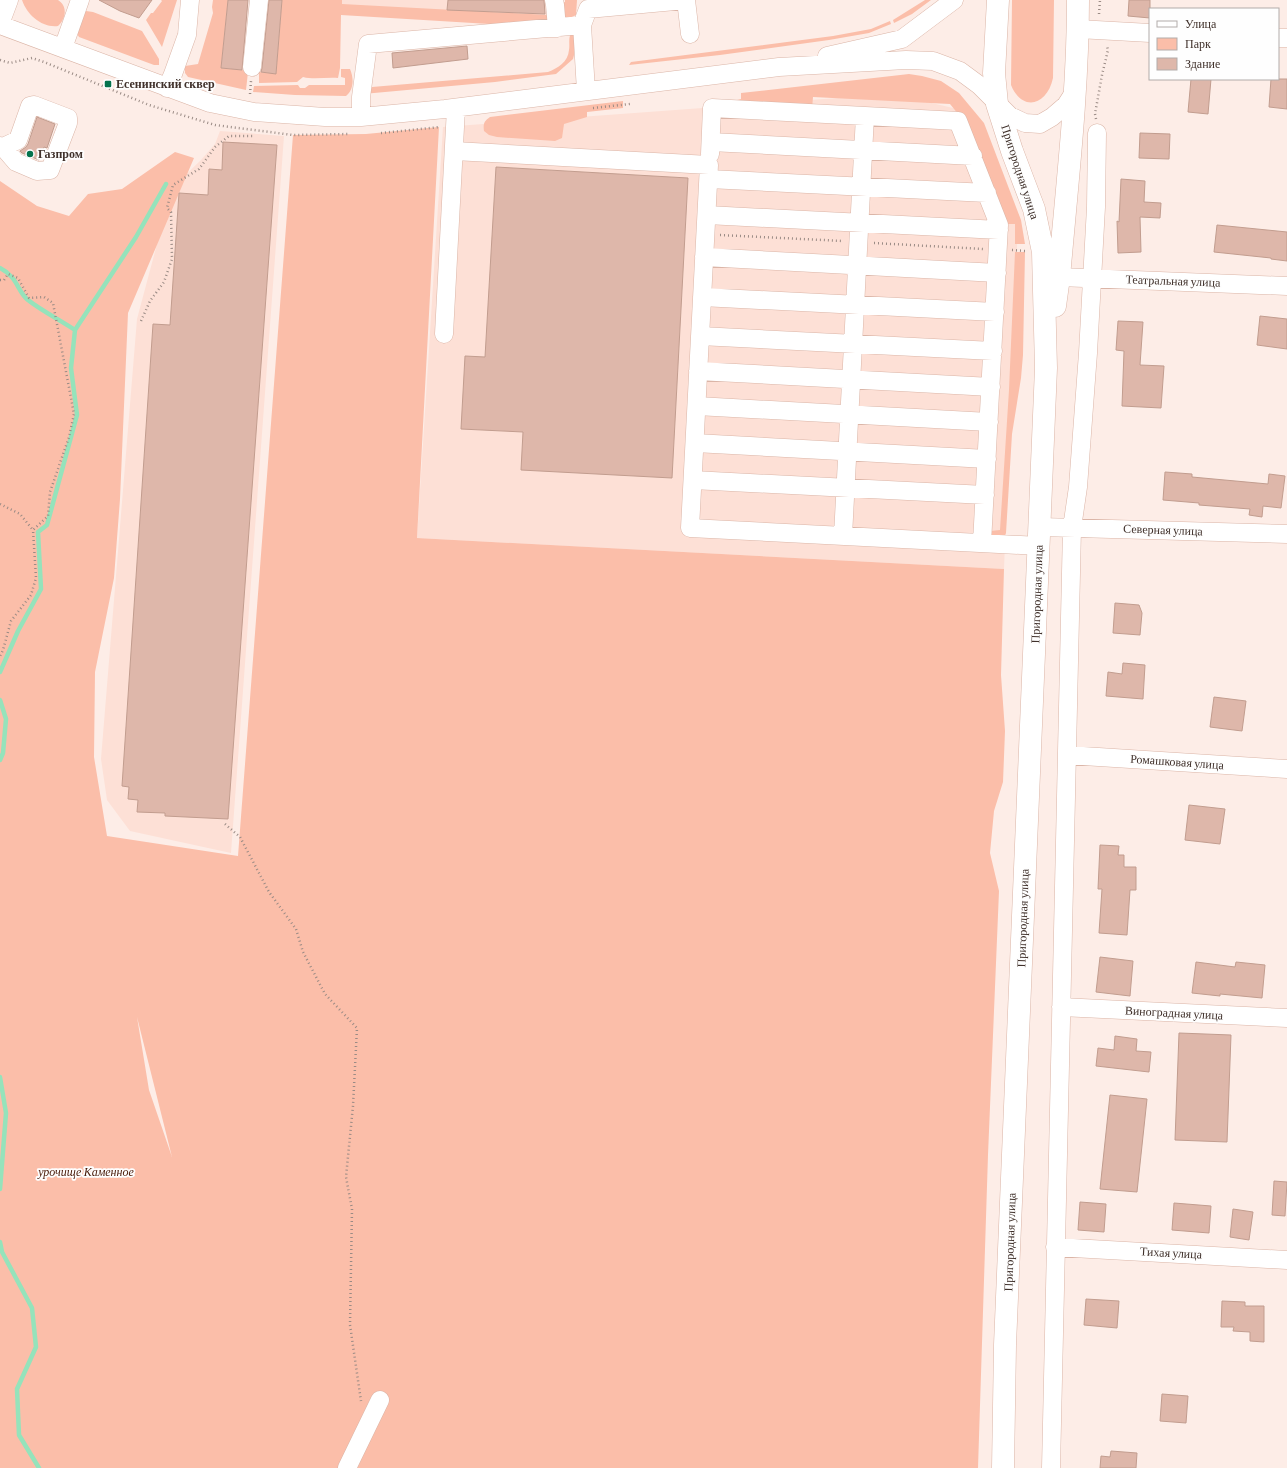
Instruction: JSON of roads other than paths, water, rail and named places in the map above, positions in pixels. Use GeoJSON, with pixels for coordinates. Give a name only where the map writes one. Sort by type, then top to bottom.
{"type":"FeatureCollection","features":[{"type":"Feature","properties":{"kind":"main road","name":"Пригородная улица"},"geometry":{"type":"LineString","coordinates":[[998,0],[994,73],[997,104],[1012,151],[1034,209],[1043,252],[1046,368],[1006,1329],[1003,1468]]}},
{"type":"Feature","properties":{"kind":"main road","name":"Пригородная улица"},"geometry":{"type":"LineString","coordinates":[[1046,368],[1059,277],[1075,91],[1078,0]]}},
{"type":"Feature","properties":{"kind":"street"},"geometry":{"type":"LineString","coordinates":[[9,0],[0,24],[210,103],[254,112],[325,117],[361,117],[456,108],[779,66],[906,60],[932,61],[960,71],[979,85],[1010,116],[1025,123],[1040,124],[1052,117],[1066,106],[1075,91]]}},
{"type":"Feature","properties":{"kind":"street"},"geometry":{"type":"LineString","coordinates":[[63,48],[80,0]]}},
{"type":"Feature","properties":{"kind":"street"},"geometry":{"type":"LineString","coordinates":[[167,88],[187,35],[190,0]]}},
{"type":"Feature","properties":{"kind":"street"},"geometry":{"type":"LineString","coordinates":[[252,74],[259,0]]}},
{"type":"Feature","properties":{"kind":"street"},"geometry":{"type":"LineString","coordinates":[[554,0],[557,28]]}},
{"type":"Feature","properties":{"kind":"street"},"geometry":{"type":"LineString","coordinates":[[361,117],[361,97],[368,44],[557,28],[586,11],[686,0],[690,34]]}},
{"type":"Feature","properties":{"kind":"street"},"geometry":{"type":"LineString","coordinates":[[779,66],[902,38],[954,0]]}},
{"type":"Feature","properties":{"kind":"street"},"geometry":{"type":"LineString","coordinates":[[586,11],[586,91]]}},
{"type":"Feature","properties":{"kind":"street"},"geometry":{"type":"LineString","coordinates":[[1078,29],[1149,33]]}},
{"type":"Feature","properties":{"kind":"street"},"geometry":{"type":"LineString","coordinates":[[444,334],[456,108]]}},
{"type":"Feature","properties":{"kind":"street"},"geometry":{"type":"LineString","coordinates":[[982,543],[985,495],[993,351],[999,225],[958,121],[712,108],[693,480],[985,495]]}},
{"type":"Feature","properties":{"kind":"street"},"geometry":{"type":"LineString","coordinates":[[843,536],[865,116]]}},
{"type":"Feature","properties":{"kind":"street"},"geometry":{"type":"LineString","coordinates":[[1050,1466],[1072,528],[1078,487],[1088,353],[1096,207],[1097,133]]}},
{"type":"Feature","properties":{"kind":"street"},"geometry":{"type":"LineString","coordinates":[[710,142],[973,156]]}},
{"type":"Feature","properties":{"kind":"street"},"geometry":{"type":"LineString","coordinates":[[454,151],[709,172],[861,187],[987,193]]}},
{"type":"Feature","properties":{"kind":"street"},"geometry":{"type":"LineString","coordinates":[[707,215],[999,230]]}},
{"type":"Feature","properties":{"kind":"street"},"geometry":{"type":"LineString","coordinates":[[704,257],[997,273]]}},
{"type":"Feature","properties":{"kind":"street","name":"Театральная улица"},"geometry":{"type":"LineString","coordinates":[[1059,277],[1287,286]]}},
{"type":"Feature","properties":{"kind":"street"},"geometry":{"type":"LineString","coordinates":[[702,297],[995,312]]}},
{"type":"Feature","properties":{"kind":"street"},"geometry":{"type":"LineString","coordinates":[[700,336],[993,351]]}},
{"type":"Feature","properties":{"kind":"street"},"geometry":{"type":"LineString","coordinates":[[698,372],[991,387]]}},
{"type":"Feature","properties":{"kind":"street"},"geometry":{"type":"LineString","coordinates":[[697,406],[989,422]]}},
{"type":"Feature","properties":{"kind":"street"},"geometry":{"type":"LineString","coordinates":[[695,443],[987,459]]}},
{"type":"Feature","properties":{"kind":"street","name":"Северная улица"},"geometry":{"type":"LineString","coordinates":[[693,480],[690,528],[982,543],[1039,536],[1072,528],[1287,534]]}},
{"type":"Feature","properties":{"kind":"street","name":"Ромашковая улица"},"geometry":{"type":"LineString","coordinates":[[1067,755],[1287,769]]}},
{"type":"Feature","properties":{"kind":"street","name":"Виноградная улица"},"geometry":{"type":"LineString","coordinates":[[1061,1007],[1287,1018]]}},
{"type":"Feature","properties":{"kind":"street","name":"Тихая улица"},"geometry":{"type":"LineString","coordinates":[[1055,1247],[1287,1260]]}},
{"type":"Feature","properties":{"kind":"street"},"geometry":{"type":"LineString","coordinates":[[347,1468],[380,1400]]}},
{"type":"Feature","properties":{"kind":"waterway"},"geometry":{"type":"LineString","coordinates":[[0,672],[18,631],[41,589],[38,532],[47,525],[77,415],[71,368],[75,330],[136,237],[166,184]]}},
{"type":"Feature","properties":{"kind":"waterway"},"geometry":{"type":"LineString","coordinates":[[0,268],[14,280],[28,300],[75,330]]}},
{"type":"Feature","properties":{"kind":"waterway"},"geometry":{"type":"LineString","coordinates":[[0,700],[6,719],[3,753],[0,760]]}},
{"type":"Feature","properties":{"kind":"waterway"},"geometry":{"type":"LineString","coordinates":[[0,1077],[6,1113],[0,1189]]}},
{"type":"Feature","properties":{"kind":"waterway"},"geometry":{"type":"LineString","coordinates":[[0,1242],[2,1252],[32,1308],[36,1347],[17,1389],[19,1435],[39,1468]]}},
{"type":"Feature","properties":{"kind":"place","name":"Есенинский сквер"},"geometry":{"type":"Point","coordinates":[108,84]}},
{"type":"Feature","properties":{"kind":"place","name":"Газпром"},"geometry":{"type":"Point","coordinates":[30,154]}},
{"type":"Feature","properties":{"kind":"park label","name":"урочище Каменное"},"geometry":{"type":"Point","coordinates":[86,1172]}}]}
